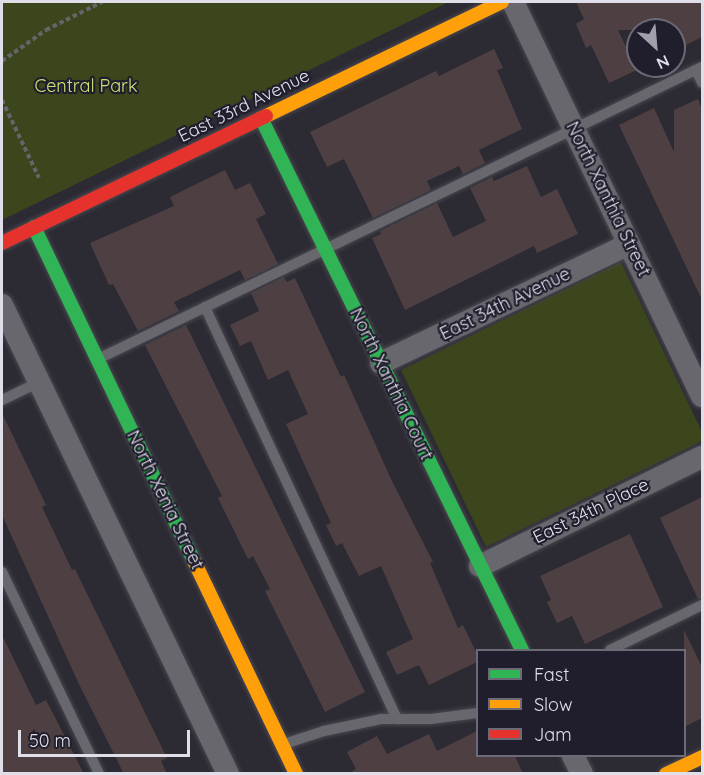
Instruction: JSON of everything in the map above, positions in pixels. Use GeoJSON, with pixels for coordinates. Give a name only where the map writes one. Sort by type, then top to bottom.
{"type":"FeatureCollection","features":[{"type":"Feature","properties":{"kind":"street","name":"East 33rd Avenue"},"geometry":{"type":"LineString","coordinates":[[2,243],[502,2]]}},
{"type":"Feature","properties":{"kind":"street","name":"North Xanthia Street"},"geometry":{"type":"LineString","coordinates":[[513,2],[702,396]]}},
{"type":"Feature","properties":{"kind":"street","name":"North Xanthia Court"},"geometry":{"type":"LineString","coordinates":[[261,118],[521,649]]}},
{"type":"Feature","properties":{"kind":"street","name":"North Xenia Street"},"geometry":{"type":"LineString","coordinates":[[34,227],[296,774]]}},
{"type":"Feature","properties":{"kind":"street","name":"East 34th Avenue"},"geometry":{"type":"LineString","coordinates":[[381,363],[629,244]]}},
{"type":"Feature","properties":{"kind":"street"},"geometry":{"type":"LineString","coordinates":[[2,305],[224,772]]}},
{"type":"Feature","properties":{"kind":"street","name":"East 34th Place"},"geometry":{"type":"LineString","coordinates":[[480,566],[702,457]]}},
{"type":"Feature","properties":{"kind":"street"},"geometry":{"type":"LineString","coordinates":[[574,757],[582,774]]}},
{"type":"Feature","properties":{"kind":"street"},"geometry":{"type":"LineString","coordinates":[[666,774],[702,757]]}},
{"type":"Feature","properties":{"kind":"lane"},"geometry":{"type":"LineString","coordinates":[[97,359],[699,68],[702,83]]}},
{"type":"Feature","properties":{"kind":"lane"},"geometry":{"type":"LineString","coordinates":[[205,307],[397,719]]}},
{"type":"Feature","properties":{"kind":"lane"},"geometry":{"type":"LineString","coordinates":[[2,400],[39,382]]}},
{"type":"Feature","properties":{"kind":"lane"},"geometry":{"type":"LineString","coordinates":[[2,572],[99,774]]}},
{"type":"Feature","properties":{"kind":"lane"},"geometry":{"type":"LineString","coordinates":[[614,649],[702,605]]}},
{"type":"Feature","properties":{"kind":"lane"},"geometry":{"type":"LineString","coordinates":[[282,745],[324,730],[381,719],[431,719],[476,713]]}},
{"type":"Feature","properties":{"kind":"path"},"geometry":{"type":"LineString","coordinates":[[2,61],[46,30],[102,2]]}},
{"type":"Feature","properties":{"kind":"path"},"geometry":{"type":"LineString","coordinates":[[2,100],[39,178]]}},
{"type":"Feature","properties":{"kind":"green space","name":"Central Park"},"geometry":{"type":"Polygon","coordinates":[[[2,2],[449,2],[2,220],[2,2]]]}},
{"type":"Feature","properties":{"kind":"green space"},"geometry":{"type":"Polygon","coordinates":[[[621,262],[702,432],[702,441],[486,547],[401,370],[621,262]]]}},
{"type":"Feature","properties":{"kind":"building"},"geometry":{"type":"Polygon","coordinates":[[[576,2],[702,2],[702,37],[686,45],[686,18],[626,18],[626,30],[618,30],[626,47],[626,75],[609,83],[591,45],[586,48],[576,24],[584,19],[576,2]]]}},
{"type":"Feature","properties":{"kind":"building"},"geometry":{"type":"Polygon","coordinates":[[[494,49],[503,68],[497,70],[522,129],[479,150],[485,163],[463,174],[459,166],[427,181],[431,190],[373,218],[344,159],[327,167],[310,132],[436,71],[439,76],[494,49]]]}},
{"type":"Feature","properties":{"kind":"building"},"geometry":{"type":"Polygon","coordinates":[[[698,99],[702,110],[702,300],[619,125],[654,108],[674,152],[674,110],[698,99]]]}},
{"type":"Feature","properties":{"kind":"building"},"geometry":{"type":"Polygon","coordinates":[[[527,166],[541,197],[557,189],[578,234],[537,253],[534,246],[405,310],[372,238],[381,234],[380,231],[437,203],[453,237],[486,221],[470,188],[492,177],[494,181],[527,166]]]}},
{"type":"Feature","properties":{"kind":"building"},"geometry":{"type":"Polygon","coordinates":[[[225,170],[235,190],[250,183],[266,214],[256,219],[278,264],[245,280],[240,270],[174,302],[179,311],[138,331],[113,284],[109,285],[90,243],[174,206],[170,197],[225,170]]]}},
{"type":"Feature","properties":{"kind":"building"},"geometry":{"type":"Polygon","coordinates":[[[284,277],[287,282],[295,278],[341,377],[344,375],[391,479],[433,562],[430,563],[458,628],[463,625],[476,652],[476,662],[429,685],[419,665],[397,675],[386,652],[413,639],[381,566],[359,576],[342,543],[336,546],[326,525],[331,523],[286,424],[308,414],[288,370],[268,380],[251,341],[240,346],[230,325],[259,311],[251,293],[284,277]]]}},
{"type":"Feature","properties":{"kind":"building"},"geometry":{"type":"Polygon","coordinates":[[[186,325],[365,692],[325,712],[265,591],[270,589],[253,556],[248,559],[218,498],[222,496],[145,345],[186,325]]]}},
{"type":"Feature","properties":{"kind":"building"},"geometry":{"type":"Polygon","coordinates":[[[2,413],[46,505],[42,507],[72,570],[75,569],[167,758],[161,761],[167,774],[124,774],[78,682],[2,515],[2,413]]]}},
{"type":"Feature","properties":{"kind":"building"},"geometry":{"type":"Polygon","coordinates":[[[702,497],[702,598],[698,599],[660,518],[702,497]]]}},
{"type":"Feature","properties":{"kind":"building"},"geometry":{"type":"Polygon","coordinates":[[[630,534],[663,607],[585,644],[572,616],[557,623],[547,602],[551,600],[540,576],[630,534]]]}},
{"type":"Feature","properties":{"kind":"building"},"geometry":{"type":"Polygon","coordinates":[[[684,630],[702,667],[702,718],[686,726],[686,649],[684,649],[684,630]]]}},
{"type":"Feature","properties":{"kind":"building"},"geometry":{"type":"Polygon","coordinates":[[[2,635],[36,705],[46,700],[84,774],[2,774],[2,635]]]}},
{"type":"Feature","properties":{"kind":"building"},"geometry":{"type":"Polygon","coordinates":[[[476,732],[476,757],[515,757],[523,774],[348,774],[356,769],[347,752],[377,736],[387,754],[429,734],[437,751],[476,732]]]}},
{"type":"Feature","properties":{"kind":"traffic: fast"},"geometry":{"type":"LineString","coordinates":[[261,118],[522,649]]}},
{"type":"Feature","properties":{"kind":"traffic: fast"},"geometry":{"type":"LineString","coordinates":[[34,227],[195,563]]}},
{"type":"Feature","properties":{"kind":"traffic: slow"},"geometry":{"type":"LineString","coordinates":[[266,116],[502,2]]}},
{"type":"Feature","properties":{"kind":"traffic: slow"},"geometry":{"type":"LineString","coordinates":[[195,563],[296,774]]}},
{"type":"Feature","properties":{"kind":"traffic: slow"},"geometry":{"type":"LineString","coordinates":[[666,774],[702,757]]}},
{"type":"Feature","properties":{"kind":"traffic: jam"},"geometry":{"type":"LineString","coordinates":[[2,243],[266,116]]}}]}
